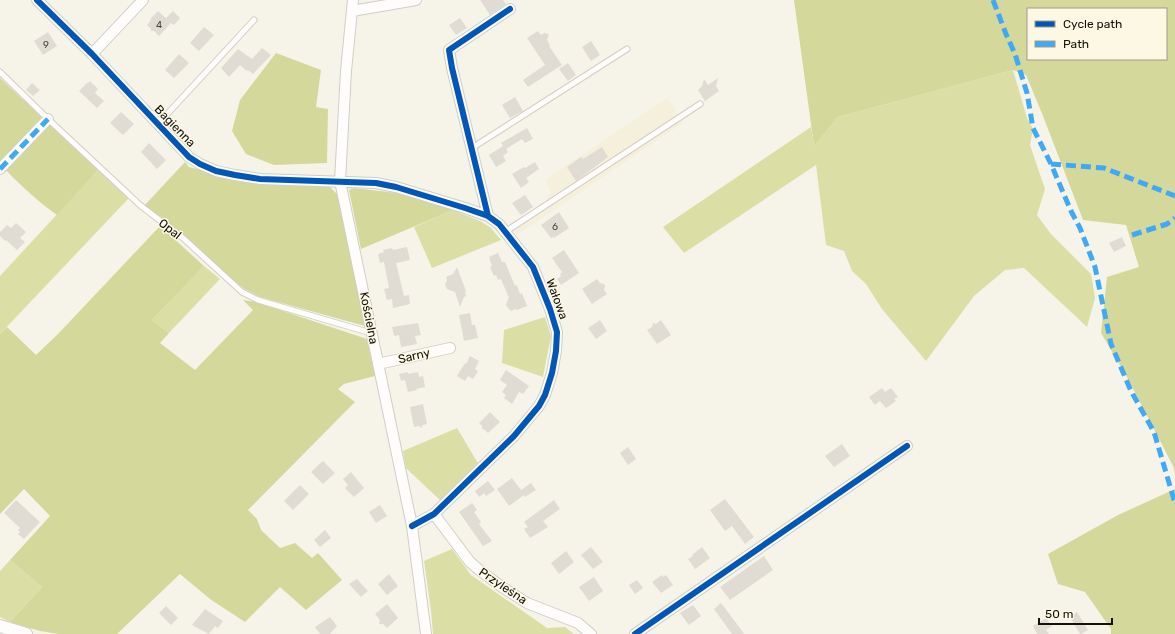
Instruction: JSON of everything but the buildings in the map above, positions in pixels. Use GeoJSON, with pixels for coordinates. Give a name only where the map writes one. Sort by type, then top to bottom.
{"type":"FeatureCollection","features":[{"type":"Feature","properties":{"kind":"street","name":"Bagienna"},"geometry":{"type":"LineString","coordinates":[[37,0],[92,54],[189,157],[200,164],[216,171],[260,179],[340,181]]}},
{"type":"Feature","properties":{"kind":"street"},"geometry":{"type":"LineString","coordinates":[[92,54],[142,0]]}},
{"type":"Feature","properties":{"kind":"street","name":"Kościelna"},"geometry":{"type":"LineString","coordinates":[[353,0],[346,71],[340,181],[412,526],[426,634]]}},
{"type":"Feature","properties":{"kind":"street"},"geometry":{"type":"LineString","coordinates":[[352,11],[416,0]]}},
{"type":"Feature","properties":{"kind":"street"},"geometry":{"type":"LineString","coordinates":[[488,216],[449,50],[510,9]]}},
{"type":"Feature","properties":{"kind":"street"},"geometry":{"type":"LineString","coordinates":[[0,169],[48,119]]}},
{"type":"Feature","properties":{"kind":"street","name":"Wałowa"},"geometry":{"type":"LineString","coordinates":[[340,181],[376,183],[396,187],[488,216],[499,224],[533,267],[550,309],[557,332],[556,351],[552,373],[545,395],[539,406],[514,436],[434,514],[412,526]]}},
{"type":"Feature","properties":{"kind":"street","name":"Sarny"},"geometry":{"type":"LineString","coordinates":[[378,364],[450,348]]}},
{"type":"Feature","properties":{"kind":"street"},"geometry":{"type":"LineString","coordinates":[[635,634],[907,446]]}},
{"type":"Feature","properties":{"kind":"street","name":"Przyleśna"},"geometry":{"type":"LineString","coordinates":[[434,514],[470,562],[490,578],[527,603],[578,622],[591,634]]}},
{"type":"Feature","properties":{"kind":"street"},"geometry":{"type":"LineString","coordinates":[[0,626],[26,634]]}},
{"type":"Feature","properties":{"kind":"lane"},"geometry":{"type":"LineString","coordinates":[[158,124],[254,20]]}},
{"type":"Feature","properties":{"kind":"lane"},"geometry":{"type":"LineString","coordinates":[[472,148],[627,49]]}},
{"type":"Feature","properties":{"kind":"lane","name":"Opal"},"geometry":{"type":"LineString","coordinates":[[0,72],[141,206],[183,238],[242,292],[258,300],[371,333]]}},
{"type":"Feature","properties":{"kind":"lane"},"geometry":{"type":"LineString","coordinates":[[505,232],[700,104]]}},
{"type":"Feature","properties":{"kind":"shaded area"},"geometry":{"type":"Polygon","coordinates":[[[667,98],[684,122],[517,235],[509,223],[515,220],[520,220],[545,202],[551,192],[545,180],[667,98]]]}},
{"type":"Feature","properties":{"kind":"green space"},"geometry":{"type":"Polygon","coordinates":[[[794,0],[1175,0],[1175,473],[1173,466],[1127,377],[1101,333],[1107,277],[1139,267],[1126,225],[1083,220],[1026,75],[1013,70],[838,117],[814,146],[794,0]]]}},
{"type":"Feature","properties":{"kind":"green space"},"geometry":{"type":"Polygon","coordinates":[[[276,53],[321,70],[316,107],[328,109],[327,163],[274,165],[246,154],[232,131],[240,100],[276,53]]]}},
{"type":"Feature","properties":{"kind":"green space"},"geometry":{"type":"Polygon","coordinates":[[[1013,70],[1027,118],[1033,129],[1030,145],[1045,189],[1037,215],[1051,234],[1091,274],[1095,298],[1087,327],[1024,268],[1005,270],[974,296],[926,361],[882,309],[866,284],[852,271],[844,251],[826,245],[816,165],[684,253],[663,227],[811,127],[814,146],[838,117],[1013,70]]]}},
{"type":"Feature","properties":{"kind":"green space"},"geometry":{"type":"Polygon","coordinates":[[[0,78],[98,170],[57,215],[27,191],[0,164],[0,78]]]}},
{"type":"Feature","properties":{"kind":"green space"},"geometry":{"type":"Polygon","coordinates":[[[185,162],[189,167],[259,184],[329,186],[338,195],[365,326],[260,297],[243,288],[144,206],[185,162]]]}},
{"type":"Feature","properties":{"kind":"green space"},"geometry":{"type":"Polygon","coordinates":[[[98,170],[129,198],[0,334],[0,276],[98,170]]]}},
{"type":"Feature","properties":{"kind":"green space"},"geometry":{"type":"Polygon","coordinates":[[[354,188],[397,193],[453,210],[361,249],[349,190],[354,188]]]}},
{"type":"Feature","properties":{"kind":"green space"},"geometry":{"type":"Polygon","coordinates":[[[453,210],[480,221],[491,228],[501,240],[432,268],[414,227],[453,210]]]}},
{"type":"Feature","properties":{"kind":"green space"},"geometry":{"type":"Polygon","coordinates":[[[160,226],[204,266],[152,320],[169,333],[160,343],[195,370],[253,310],[243,300],[256,302],[367,339],[375,376],[344,384],[338,389],[355,402],[248,510],[257,519],[261,530],[280,548],[295,543],[312,558],[318,553],[342,580],[306,610],[280,587],[245,622],[210,599],[180,574],[117,634],[59,634],[40,631],[10,622],[42,587],[10,560],[50,516],[24,489],[0,514],[0,334],[7,327],[36,355],[58,334],[160,226]]]}},
{"type":"Feature","properties":{"kind":"green space"},"geometry":{"type":"Polygon","coordinates":[[[204,266],[220,279],[169,333],[152,320],[204,266]]]}},
{"type":"Feature","properties":{"kind":"green space"},"geometry":{"type":"Polygon","coordinates":[[[545,317],[551,336],[543,377],[502,363],[504,330],[545,317]]]}},
{"type":"Feature","properties":{"kind":"green space"},"geometry":{"type":"Polygon","coordinates":[[[457,428],[479,465],[440,500],[406,468],[403,451],[457,428]]]}},
{"type":"Feature","properties":{"kind":"green space"},"geometry":{"type":"Polygon","coordinates":[[[1175,489],[1175,634],[1111,634],[1111,629],[1085,592],[1058,584],[1048,554],[1118,515],[1175,489]]]}},
{"type":"Feature","properties":{"kind":"green space"},"geometry":{"type":"Polygon","coordinates":[[[452,549],[471,575],[547,628],[565,627],[574,634],[433,634],[424,561],[452,549]]]}},
{"type":"Feature","properties":{"kind":"green space"},"geometry":{"type":"Polygon","coordinates":[[[10,560],[42,587],[10,622],[0,617],[0,571],[10,560]]]}},
{"type":"Feature","properties":{"kind":"marked path"},"geometry":{"type":"LineString","coordinates":[[993,0],[1015,54],[1027,93],[1033,128],[1080,228],[1095,267],[1111,344],[1131,391],[1154,432],[1175,503]]}},
{"type":"Feature","properties":{"kind":"marked path"},"geometry":{"type":"LineString","coordinates":[[0,169],[48,119]]}},
{"type":"Feature","properties":{"kind":"marked path"},"geometry":{"type":"LineString","coordinates":[[1051,164],[1104,168],[1175,196]]}},
{"type":"Feature","properties":{"kind":"marked path"},"geometry":{"type":"LineString","coordinates":[[1132,235],[1167,224],[1175,218]]}},
{"type":"Feature","properties":{"kind":"cycle path"},"geometry":{"type":"LineString","coordinates":[[37,0],[92,54],[189,157],[200,164],[216,171],[260,179],[376,183],[396,187],[465,208],[488,216],[499,224],[533,267],[550,309],[557,332],[556,351],[552,373],[545,395],[539,406],[514,436],[434,514],[412,526]]}},
{"type":"Feature","properties":{"kind":"cycle path"},"geometry":{"type":"LineString","coordinates":[[488,216],[449,50],[510,9]]}},
{"type":"Feature","properties":{"kind":"cycle path"},"geometry":{"type":"LineString","coordinates":[[635,634],[907,446]]}}]}
